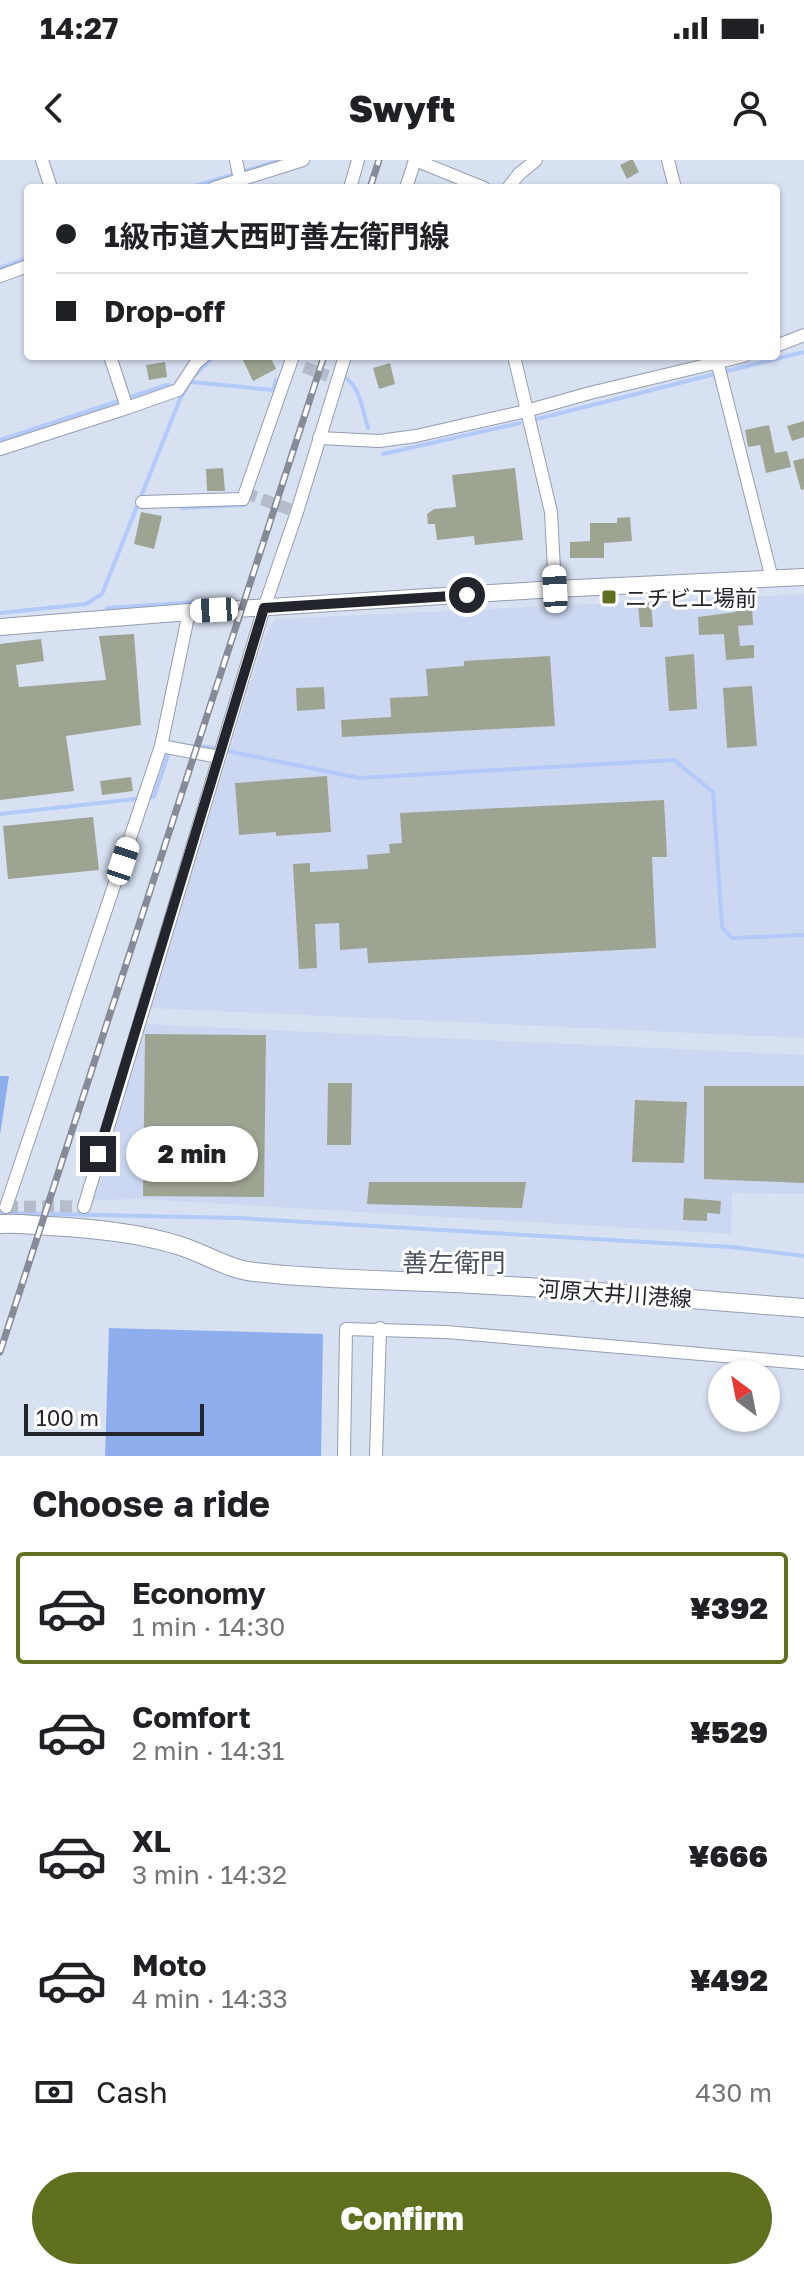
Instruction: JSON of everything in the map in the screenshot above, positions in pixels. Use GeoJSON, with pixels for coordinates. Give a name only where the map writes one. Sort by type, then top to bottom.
{"type":"FeatureCollection","features":[{"type":"Feature","properties":{"kind":"main road","name":"河原大井川港線"},"geometry":{"type":"LineString","coordinates":[[3,1215],[172,1243],[251,1272],[345,1280],[567,1289],[804,1308]]}},
{"type":"Feature","properties":{"kind":"street"},"geometry":{"type":"LineString","coordinates":[[42,160],[50,184]]}},
{"type":"Feature","properties":{"kind":"street"},"geometry":{"type":"LineString","coordinates":[[236,160],[240,180]]}},
{"type":"Feature","properties":{"kind":"street"},"geometry":{"type":"LineString","coordinates":[[228,184],[303,160]]}},
{"type":"Feature","properties":{"kind":"street"},"geometry":{"type":"LineString","coordinates":[[351,184],[358,160]]}},
{"type":"Feature","properties":{"kind":"street"},"geometry":{"type":"LineString","coordinates":[[407,184],[415,160],[474,184]]}},
{"type":"Feature","properties":{"kind":"street"},"geometry":{"type":"LineString","coordinates":[[511,184],[536,160]]}},
{"type":"Feature","properties":{"kind":"street"},"geometry":{"type":"LineString","coordinates":[[668,160],[674,184]]}},
{"type":"Feature","properties":{"kind":"street"},"geometry":{"type":"LineString","coordinates":[[0,276],[24,267]]}},
{"type":"Feature","properties":{"kind":"street"},"geometry":{"type":"LineString","coordinates":[[780,344],[804,335]]}},
{"type":"Feature","properties":{"kind":"street"},"geometry":{"type":"LineString","coordinates":[[111,360],[127,408]]}},
{"type":"Feature","properties":{"kind":"street"},"geometry":{"type":"LineString","coordinates":[[0,449],[178,390],[199,360]]}},
{"type":"Feature","properties":{"kind":"street"},"geometry":{"type":"LineString","coordinates":[[84,1207],[264,608],[319,438],[333,377],[343,360]]}},
{"type":"Feature","properties":{"kind":"street"},"geometry":{"type":"LineString","coordinates":[[515,360],[551,512],[555,589]]}},
{"type":"Feature","properties":{"kind":"street"},"geometry":{"type":"LineString","coordinates":[[319,438],[379,441],[416,436],[526,411],[717,360],[772,579]]}},
{"type":"Feature","properties":{"kind":"street"},"geometry":{"type":"LineString","coordinates":[[142,502],[243,499],[296,362]]}},
{"type":"Feature","properties":{"kind":"street"},"geometry":{"type":"LineString","coordinates":[[0,627],[555,589],[804,577]]}},
{"type":"Feature","properties":{"kind":"street"},"geometry":{"type":"LineString","coordinates":[[3,1215],[161,746],[189,612]]}},
{"type":"Feature","properties":{"kind":"street"},"geometry":{"type":"LineString","coordinates":[[161,746],[219,757]]}},
{"type":"Feature","properties":{"kind":"street"},"geometry":{"type":"LineString","coordinates":[[344,1456],[346,1329],[380,1328],[538,1339],[804,1363]]}},
{"type":"Feature","properties":{"kind":"street"},"geometry":{"type":"LineString","coordinates":[[376,1456],[380,1328]]}},
{"type":"Feature","properties":{"kind":"shaded area"},"geometry":{"type":"Polygon","coordinates":[[[804,594],[804,1038],[149,1008],[266,634],[275,619],[804,594]]]}},
{"type":"Feature","properties":{"kind":"shaded area"},"geometry":{"type":"Polygon","coordinates":[[[144,1024],[804,1055],[804,1194],[732,1193],[731,1234],[141,1199],[89,1200],[144,1024]]]}},
{"type":"Feature","properties":{"kind":"shaded area"},"geometry":{"type":"Polygon","coordinates":[[[0,1076],[9,1076],[0,1135],[0,1076]]]}},
{"type":"Feature","properties":{"kind":"shaded area"},"geometry":{"type":"Polygon","coordinates":[[[109,1328],[323,1334],[321,1456],[105,1456],[109,1328]]]}},
{"type":"Feature","properties":{"kind":"building"},"geometry":{"type":"Polygon","coordinates":[[[630,160],[639,172],[627,179],[620,165],[630,160]]]}},
{"type":"Feature","properties":{"kind":"building"},"geometry":{"type":"Polygon","coordinates":[[[243,360],[272,360],[276,369],[253,381],[243,360]]]}},
{"type":"Feature","properties":{"kind":"building"},"geometry":{"type":"Polygon","coordinates":[[[165,362],[167,377],[149,380],[146,365],[165,362]]]}},
{"type":"Feature","properties":{"kind":"building"},"geometry":{"type":"Polygon","coordinates":[[[390,363],[395,384],[379,389],[373,368],[390,363]]]}},
{"type":"Feature","properties":{"kind":"building"},"geometry":{"type":"Polygon","coordinates":[[[804,421],[804,437],[792,441],[787,426],[804,421]]]}},
{"type":"Feature","properties":{"kind":"building"},"geometry":{"type":"Polygon","coordinates":[[[769,425],[775,453],[787,451],[791,467],[766,473],[760,445],[748,447],[745,430],[769,425]]]}},
{"type":"Feature","properties":{"kind":"building"},"geometry":{"type":"Polygon","coordinates":[[[804,458],[804,489],[801,490],[793,461],[804,458]]]}},
{"type":"Feature","properties":{"kind":"building"},"geometry":{"type":"Polygon","coordinates":[[[223,468],[225,491],[207,491],[206,469],[223,468]]]}},
{"type":"Feature","properties":{"kind":"building"},"geometry":{"type":"Polygon","coordinates":[[[515,468],[523,540],[475,545],[474,536],[437,540],[435,524],[428,524],[427,514],[434,509],[456,507],[452,475],[515,468]]]}},
{"type":"Feature","properties":{"kind":"building"},"geometry":{"type":"Polygon","coordinates":[[[141,512],[162,516],[154,549],[134,544],[141,512]]]}},
{"type":"Feature","properties":{"kind":"building"},"geometry":{"type":"Polygon","coordinates":[[[630,517],[632,541],[604,543],[604,558],[570,558],[570,542],[590,541],[590,523],[617,523],[617,518],[630,517]]]}},
{"type":"Feature","properties":{"kind":"building"},"geometry":{"type":"Polygon","coordinates":[[[651,603],[653,627],[640,627],[638,604],[651,603]]]}},
{"type":"Feature","properties":{"kind":"building"},"geometry":{"type":"Polygon","coordinates":[[[736,606],[752,606],[753,625],[738,626],[740,646],[754,645],[754,658],[726,660],[724,634],[699,635],[698,617],[736,612],[736,606]]]}},
{"type":"Feature","properties":{"kind":"building"},"geometry":{"type":"Polygon","coordinates":[[[134,634],[141,725],[66,736],[74,791],[0,800],[0,644],[41,639],[44,661],[16,665],[19,687],[106,680],[99,636],[134,634]]]}},
{"type":"Feature","properties":{"kind":"building"},"geometry":{"type":"Polygon","coordinates":[[[694,654],[697,709],[669,711],[665,657],[694,654]]]}},
{"type":"Feature","properties":{"kind":"building"},"geometry":{"type":"Polygon","coordinates":[[[550,656],[555,726],[342,737],[341,720],[391,717],[390,698],[428,696],[426,669],[464,666],[464,661],[550,656]]]}},
{"type":"Feature","properties":{"kind":"building"},"geometry":{"type":"Polygon","coordinates":[[[752,686],[757,746],[727,748],[723,688],[752,686]]]}},
{"type":"Feature","properties":{"kind":"building"},"geometry":{"type":"Polygon","coordinates":[[[324,687],[325,709],[297,711],[296,688],[324,687]]]}},
{"type":"Feature","properties":{"kind":"building"},"geometry":{"type":"Polygon","coordinates":[[[327,776],[331,832],[239,835],[235,783],[327,776]]]}},
{"type":"Feature","properties":{"kind":"building"},"geometry":{"type":"Polygon","coordinates":[[[131,777],[133,791],[102,795],[100,781],[131,777]]]}},
{"type":"Feature","properties":{"kind":"building"},"geometry":{"type":"Polygon","coordinates":[[[664,800],[667,857],[652,857],[656,948],[368,963],[367,948],[340,950],[339,923],[315,924],[317,968],[299,969],[293,864],[310,863],[310,872],[368,869],[367,855],[390,853],[389,844],[402,843],[400,813],[664,800]]]}},
{"type":"Feature","properties":{"kind":"building"},"geometry":{"type":"Polygon","coordinates":[[[93,817],[99,870],[8,879],[3,826],[93,817]]]}},
{"type":"Feature","properties":{"kind":"building"},"geometry":{"type":"Polygon","coordinates":[[[145,1034],[266,1035],[264,1197],[143,1196],[145,1034]]]}},
{"type":"Feature","properties":{"kind":"building"},"geometry":{"type":"Polygon","coordinates":[[[328,1083],[352,1083],[351,1145],[327,1145],[328,1083]]]}},
{"type":"Feature","properties":{"kind":"building"},"geometry":{"type":"Polygon","coordinates":[[[704,1086],[804,1086],[804,1183],[704,1179],[704,1086]]]}},
{"type":"Feature","properties":{"kind":"building"},"geometry":{"type":"Polygon","coordinates":[[[635,1100],[687,1102],[684,1163],[632,1162],[635,1100]]]}},
{"type":"Feature","properties":{"kind":"building"},"geometry":{"type":"Polygon","coordinates":[[[369,1182],[526,1182],[522,1208],[367,1204],[369,1182]]]}},
{"type":"Feature","properties":{"kind":"building"},"geometry":{"type":"Polygon","coordinates":[[[684,1198],[721,1201],[720,1214],[707,1213],[707,1221],[683,1220],[684,1198]]]}},
{"type":"Feature","properties":{"kind":"waterway"},"geometry":{"type":"LineString","coordinates":[[202,184],[281,160]]}},
{"type":"Feature","properties":{"kind":"waterway"},"geometry":{"type":"LineString","coordinates":[[0,268],[24,259]]}},
{"type":"Feature","properties":{"kind":"waterway"},"geometry":{"type":"LineString","coordinates":[[780,358],[804,352]]}},
{"type":"Feature","properties":{"kind":"waterway"},"geometry":{"type":"LineString","coordinates":[[0,613],[86,604],[102,594],[180,399],[193,377],[210,360]]}},
{"type":"Feature","properties":{"kind":"waterway"},"geometry":{"type":"LineString","coordinates":[[727,371],[772,360]]}},
{"type":"Feature","properties":{"kind":"waterway"},"geometry":{"type":"LineString","coordinates":[[537,419],[715,374]]}},
{"type":"Feature","properties":{"kind":"waterway"},"geometry":{"type":"LineString","coordinates":[[344,377],[357,392],[368,428]]}},
{"type":"Feature","properties":{"kind":"waterway"},"geometry":{"type":"LineString","coordinates":[[191,382],[273,390],[276,380]]}},
{"type":"Feature","properties":{"kind":"waterway"},"geometry":{"type":"LineString","coordinates":[[0,440],[167,385],[176,387]]}},
{"type":"Feature","properties":{"kind":"waterway"},"geometry":{"type":"LineString","coordinates":[[383,454],[520,423]]}},
{"type":"Feature","properties":{"kind":"waterway"},"geometry":{"type":"LineString","coordinates":[[182,508],[245,505]]}},
{"type":"Feature","properties":{"kind":"waterway"},"geometry":{"type":"LineString","coordinates":[[107,608],[227,600]]}},
{"type":"Feature","properties":{"kind":"waterway"},"geometry":{"type":"LineString","coordinates":[[192,746],[359,778],[674,760],[713,792],[722,927],[732,938],[804,935]]}},
{"type":"Feature","properties":{"kind":"waterway"},"geometry":{"type":"LineString","coordinates":[[0,814],[154,797],[170,749]]}},
{"type":"Feature","properties":{"kind":"waterway"},"geometry":{"type":"LineString","coordinates":[[0,1213],[238,1218],[731,1247],[804,1256]]}},
{"type":"Feature","properties":{"kind":"tunnel"},"geometry":{"type":"LineString","coordinates":[[304,367],[328,376]]}},
{"type":"Feature","properties":{"kind":"tunnel"},"geometry":{"type":"LineString","coordinates":[[245,493],[297,512]]}},
{"type":"Feature","properties":{"kind":"tunnel"},"geometry":{"type":"LineString","coordinates":[[6,1207],[84,1207]]}},
{"type":"Feature","properties":{"kind":"railway"},"geometry":{"type":"LineString","coordinates":[[371,184],[379,160]]}},
{"type":"Feature","properties":{"kind":"railway"},"geometry":{"type":"LineString","coordinates":[[0,1352],[323,360]]}},
{"type":"Feature","properties":{"kind":"place","name":"ニチビ工場前"},"geometry":{"type":"Point","coordinates":[609,597]}},
{"type":"Feature","properties":{"kind":"district","name":"善左衛門"},"geometry":{"type":"Point","coordinates":[454,1262]}},
{"type":"Feature","properties":{"kind":"route"},"geometry":{"type":"LineString","coordinates":[[98,1154],[264,608],[467,595]]}}]}
